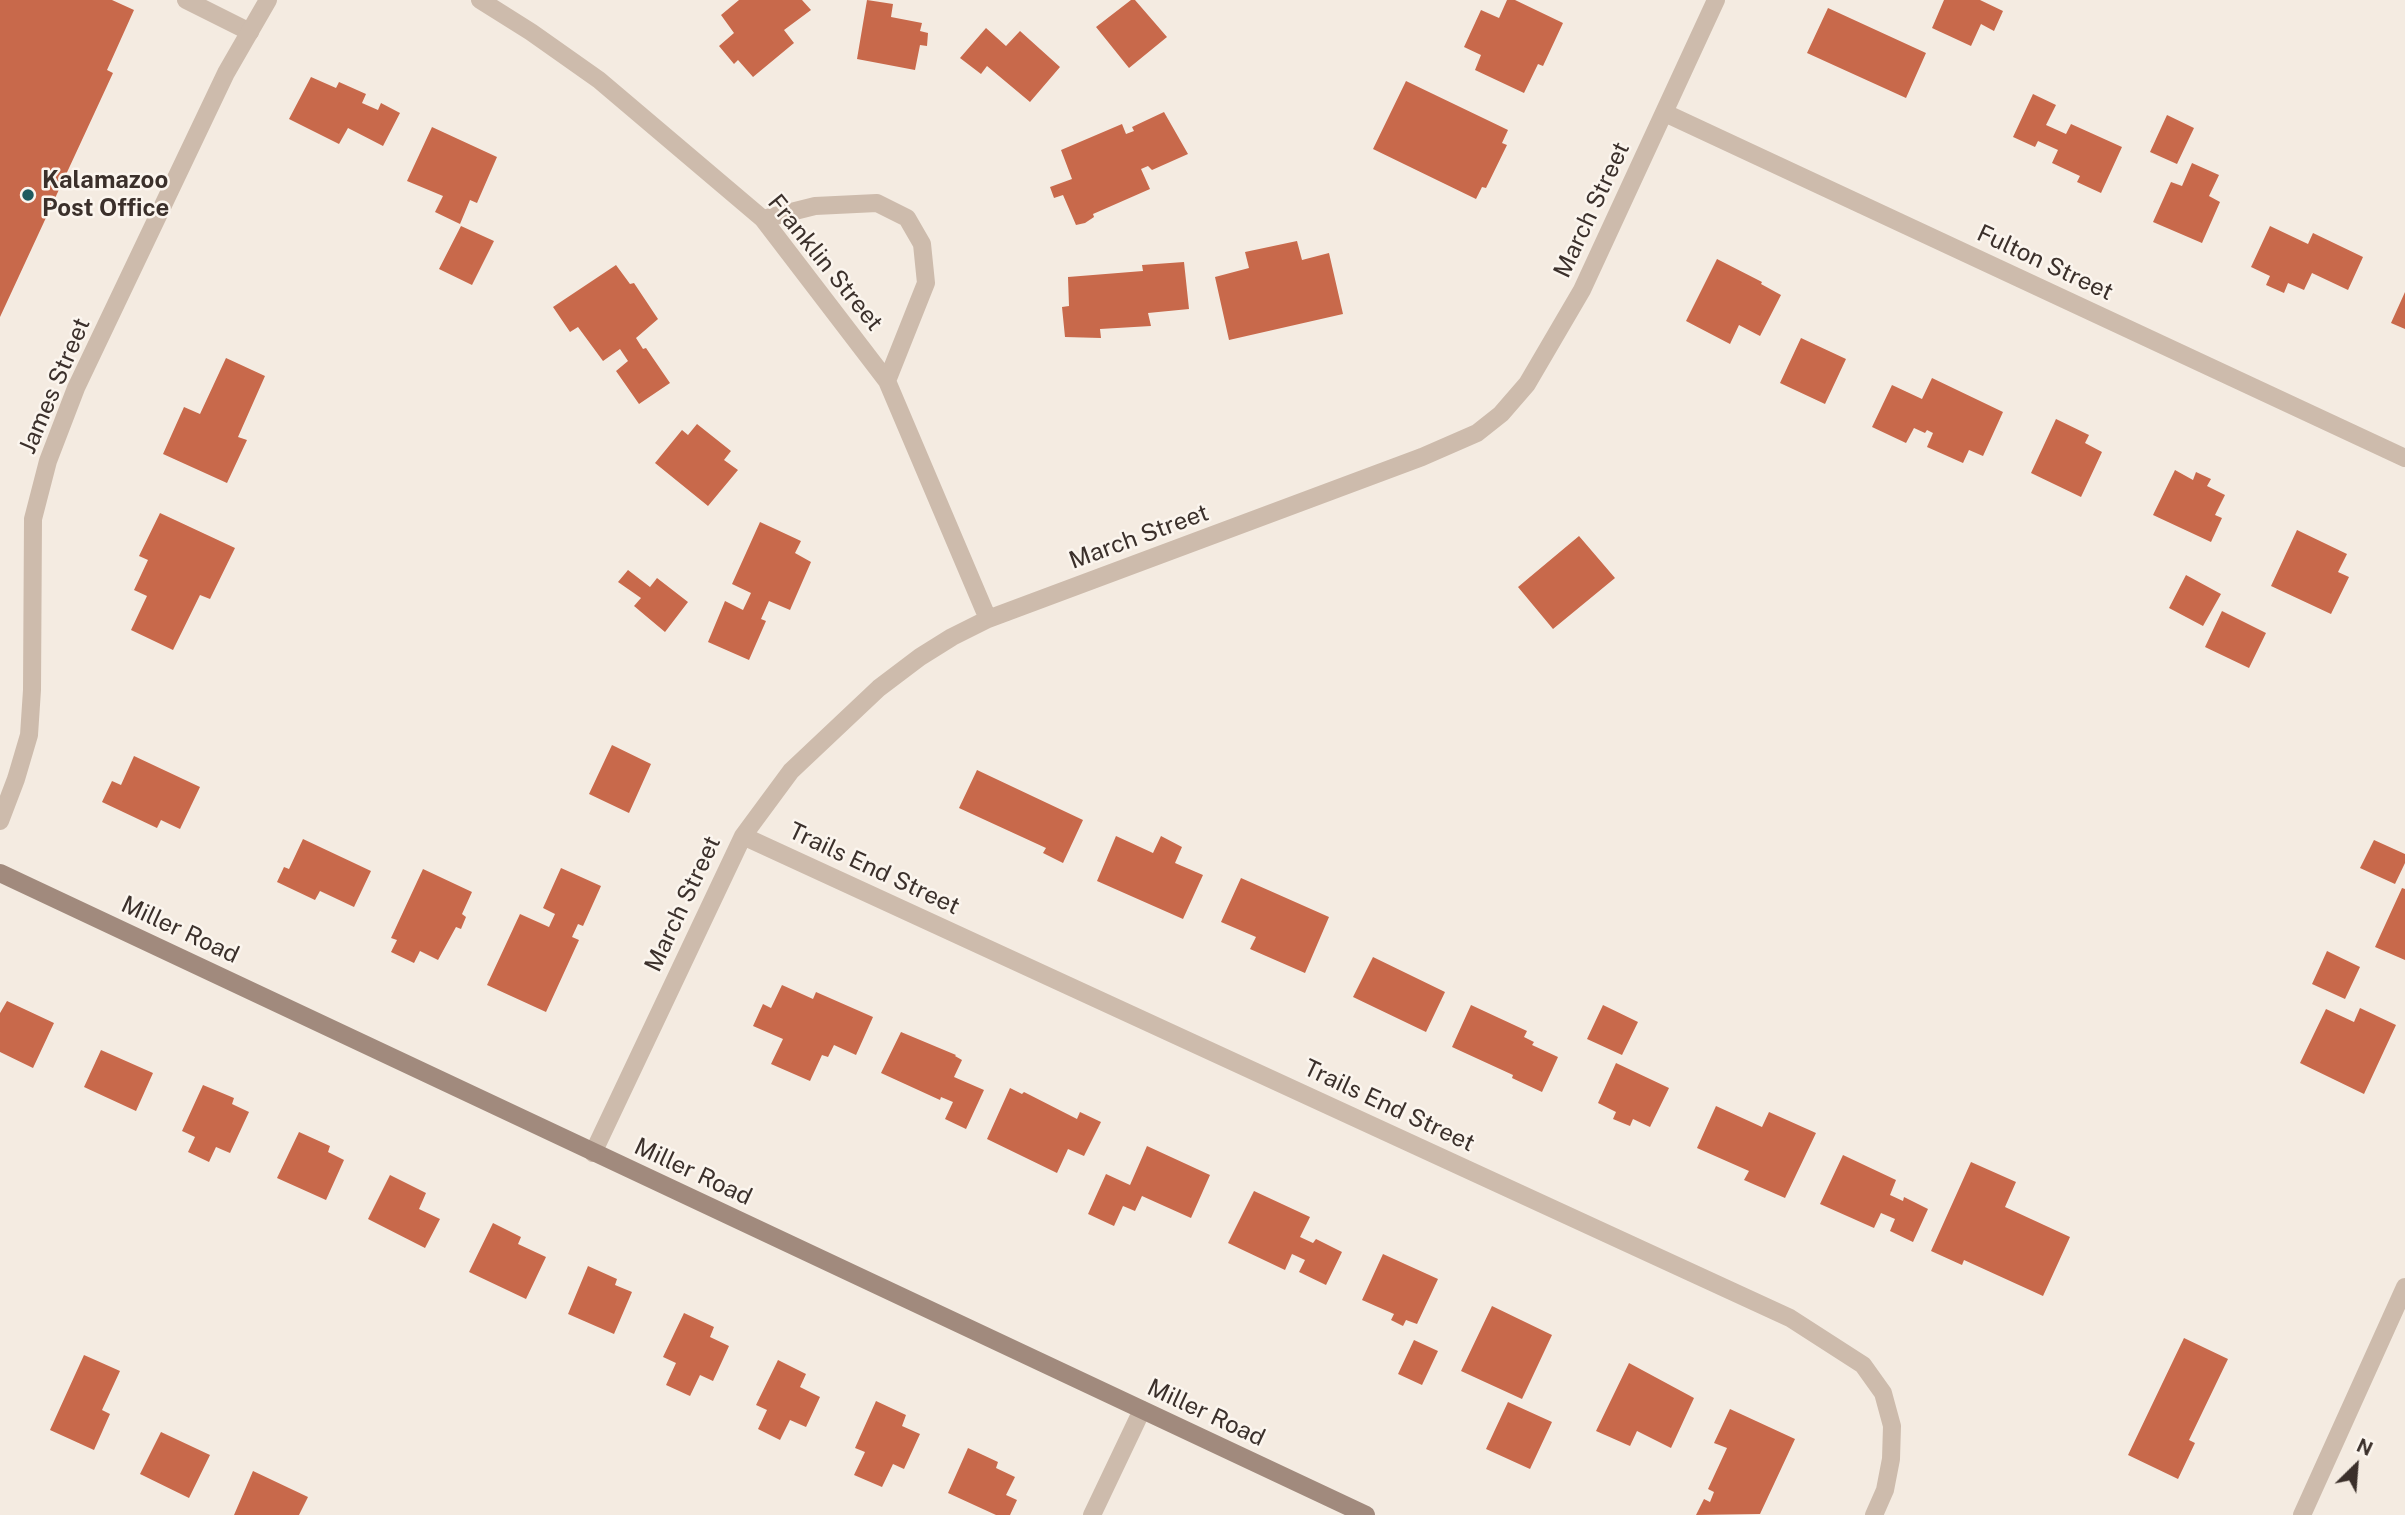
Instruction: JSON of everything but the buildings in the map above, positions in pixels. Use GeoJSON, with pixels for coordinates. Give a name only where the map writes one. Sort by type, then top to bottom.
{"type":"FeatureCollection","features":[{"type":"Feature","properties":{"kind":"street"},"geometry":{"type":"LineString","coordinates":[[186,0],[250,32]]}},
{"type":"Feature","properties":{"kind":"street","name":"James Street"},"geometry":{"type":"LineString","coordinates":[[0,821],[29,735],[32,690],[33,519],[48,461],[82,376],[226,73],[268,0]]}},
{"type":"Feature","properties":{"kind":"street","name":"Franklin Street"},"geometry":{"type":"LineString","coordinates":[[480,0],[531,32],[598,80],[763,219],[887,381],[988,619]]}},
{"type":"Feature","properties":{"kind":"street","name":"March Street"},"geometry":{"type":"LineString","coordinates":[[593,1153],[743,836],[791,771],[880,688],[920,657],[988,619],[1422,457],[1477,433],[1501,414],[1527,384],[1582,290],[1716,0]]}},
{"type":"Feature","properties":{"kind":"street","name":"Fulton Street"},"geometry":{"type":"LineString","coordinates":[[1665,113],[2405,458]]}},
{"type":"Feature","properties":{"kind":"street"},"geometry":{"type":"LineString","coordinates":[[763,219],[816,206],[877,203],[907,218],[922,244],[926,283],[887,381]]}},
{"type":"Feature","properties":{"kind":"street","name":"Trails End Street"},"geometry":{"type":"LineString","coordinates":[[743,836],[1790,1318],[1863,1365],[1883,1393],[1892,1426],[1891,1459],[1885,1490],[1874,1515]]}},
{"type":"Feature","properties":{"kind":"street","name":"Miller Road"},"geometry":{"type":"LineString","coordinates":[[0,873],[1366,1515]]}},
{"type":"Feature","properties":{"kind":"street"},"geometry":{"type":"LineString","coordinates":[[2302,1515],[2405,1287]]}},
{"type":"Feature","properties":{"kind":"street"},"geometry":{"type":"LineString","coordinates":[[1092,1515],[1142,1410]]}},
{"type":"Feature","properties":{"kind":"place","name":"Kalamazoo Post Office"},"geometry":{"type":"Point","coordinates":[28,195]}}]}
